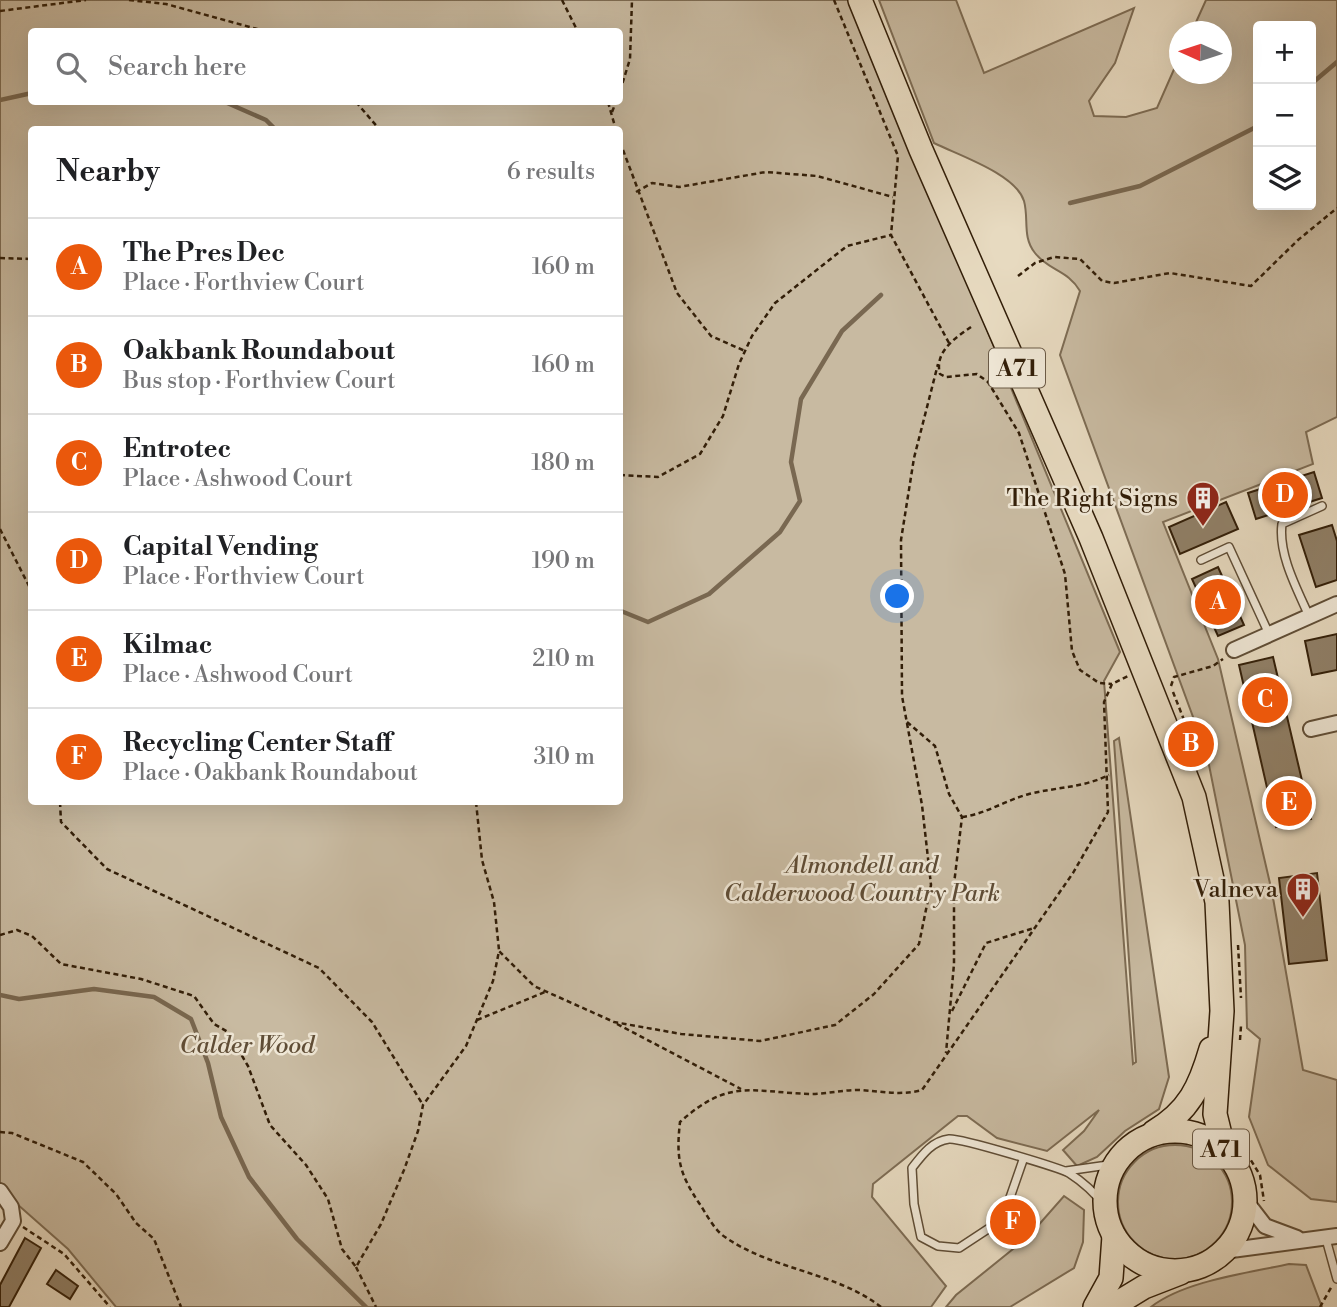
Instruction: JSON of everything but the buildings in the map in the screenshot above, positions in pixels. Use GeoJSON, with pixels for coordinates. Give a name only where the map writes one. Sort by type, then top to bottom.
{"type":"FeatureCollection","features":[{"type":"Feature","properties":{"kind":"main road","name":"A71"},"geometry":{"type":"LineString","coordinates":[[860,0],[921,150],[1091,538],[1194,797],[1217,902],[1222,1011],[1214,1114],[1224,1151],[1238,1174],[1245,1200],[1239,1228],[1224,1251]]}},
{"type":"Feature","properties":{"kind":"main road","name":"A71"},"geometry":{"type":"LineString","coordinates":[[1115,1164],[1128,1149],[1169,1123],[1192,1101],[1203,1076],[1222,1011]]}},
{"type":"Feature","properties":{"kind":"main road","name":"A71"},"geometry":{"type":"LineString","coordinates":[[1145,1138],[1166,1132],[1186,1132],[1207,1139],[1224,1151]]}},
{"type":"Feature","properties":{"kind":"main road"},"geometry":{"type":"LineString","coordinates":[[1095,1307],[1111,1278],[1114,1236],[1105,1206],[1107,1184],[1115,1164]]}},
{"type":"Feature","properties":{"kind":"main road"},"geometry":{"type":"LineString","coordinates":[[1114,1236],[1128,1253],[1147,1265],[1168,1271],[1190,1269]]}},
{"type":"Feature","properties":{"kind":"main road"},"geometry":{"type":"LineString","coordinates":[[1111,1307],[1144,1287],[1208,1263],[1224,1251]]}},
{"type":"Feature","properties":{"kind":"street"},"geometry":{"type":"LineString","coordinates":[[1234,650],[1337,604]]}},
{"type":"Feature","properties":{"kind":"street"},"geometry":{"type":"LineString","coordinates":[[1311,729],[1337,723]]}},
{"type":"Feature","properties":{"kind":"street"},"geometry":{"type":"LineString","coordinates":[[0,1191],[11,1207],[13,1221],[0,1243]]}},
{"type":"Feature","properties":{"kind":"street"},"geometry":{"type":"LineString","coordinates":[[1245,1200],[1265,1226],[1309,1242]]}},
{"type":"Feature","properties":{"kind":"street"},"geometry":{"type":"LineString","coordinates":[[1224,1251],[1332,1237]]}},
{"type":"Feature","properties":{"kind":"lane"},"geometry":{"type":"LineString","coordinates":[[1309,617],[1295,586],[1281,537],[1282,524],[1322,506]]}},
{"type":"Feature","properties":{"kind":"lane"},"geometry":{"type":"LineString","coordinates":[[1200,560],[1229,547],[1269,634]]}},
{"type":"Feature","properties":{"kind":"lane"},"geometry":{"type":"LineString","coordinates":[[1023,1160],[1005,1212],[994,1225],[959,1248],[938,1246],[921,1237],[914,1204],[912,1168],[927,1149],[948,1139],[970,1141],[1023,1160],[1066,1171],[1115,1164]]}},
{"type":"Feature","properties":{"kind":"lane"},"geometry":{"type":"LineString","coordinates":[[1066,1171],[1094,1192],[1105,1206]]}},
{"type":"Feature","properties":{"kind":"lane"},"geometry":{"type":"LineString","coordinates":[[1332,1237],[1337,1278]]}},
{"type":"Feature","properties":{"kind":"path"},"geometry":{"type":"LineString","coordinates":[[0,11],[86,0]]}},
{"type":"Feature","properties":{"kind":"path"},"geometry":{"type":"LineString","coordinates":[[129,0],[166,4],[253,28]]}},
{"type":"Feature","properties":{"kind":"path"},"geometry":{"type":"LineString","coordinates":[[562,0],[576,28]]}},
{"type":"Feature","properties":{"kind":"path"},"geometry":{"type":"LineString","coordinates":[[623,81],[630,59],[632,0]]}},
{"type":"Feature","properties":{"kind":"path"},"geometry":{"type":"LineString","coordinates":[[834,0],[898,156],[891,235],[948,343]]}},
{"type":"Feature","properties":{"kind":"path"},"geometry":{"type":"LineString","coordinates":[[359,105],[377,126]]}},
{"type":"Feature","properties":{"kind":"path"},"geometry":{"type":"LineString","coordinates":[[609,105],[616,126]]}},
{"type":"Feature","properties":{"kind":"path"},"geometry":{"type":"LineString","coordinates":[[612,112],[615,105]]}},
{"type":"Feature","properties":{"kind":"path"},"geometry":{"type":"LineString","coordinates":[[623,151],[636,192],[677,293],[711,336],[745,351]]}},
{"type":"Feature","properties":{"kind":"path"},"geometry":{"type":"LineString","coordinates":[[636,192],[652,183],[679,187],[766,172],[817,176],[893,197]]}},
{"type":"Feature","properties":{"kind":"path"},"geometry":{"type":"LineString","coordinates":[[1018,276],[1035,263],[1054,257],[1080,259],[1102,281],[1115,284],[1170,273],[1251,286],[1298,240],[1337,208]]}},
{"type":"Feature","properties":{"kind":"path"},"geometry":{"type":"LineString","coordinates":[[623,475],[658,477],[700,454],[723,416],[745,351],[775,303],[847,246],[891,235]]}},
{"type":"Feature","properties":{"kind":"path"},"geometry":{"type":"LineString","coordinates":[[0,258],[28,259]]}},
{"type":"Feature","properties":{"kind":"path"},"geometry":{"type":"LineString","coordinates":[[614,1022],[681,1034],[760,1041],[835,1025],[874,994],[919,944],[931,885],[907,721],[901,643],[901,540],[914,458],[938,364],[948,343],[971,327]]}},
{"type":"Feature","properties":{"kind":"path"},"geometry":{"type":"LineString","coordinates":[[938,364],[940,374],[946,377],[976,374],[988,382],[1020,433],[1065,574],[1072,651],[1080,670],[1099,683],[1112,684],[1143,669]]}},
{"type":"Feature","properties":{"kind":"path"},"geometry":{"type":"LineString","coordinates":[[0,529],[28,584]]}},
{"type":"Feature","properties":{"kind":"path"},"geometry":{"type":"LineString","coordinates":[[499,951],[534,986],[614,1022],[652,1045],[741,1089],[831,1094],[855,1090],[904,1095],[922,1090],[1073,873],[1108,812],[1109,775],[1104,702],[1112,684]]}},
{"type":"Feature","properties":{"kind":"path"},"geometry":{"type":"LineString","coordinates":[[907,721],[936,746],[950,794],[962,817],[954,884],[955,938],[946,1056]]}},
{"type":"Feature","properties":{"kind":"path"},"geometry":{"type":"LineString","coordinates":[[962,817],[979,815],[1031,794],[1089,785],[1109,775]]}},
{"type":"Feature","properties":{"kind":"path"},"geometry":{"type":"LineString","coordinates":[[60,805],[61,822],[107,869],[184,902],[250,938],[319,968],[372,1022],[423,1105]]}},
{"type":"Feature","properties":{"kind":"path"},"geometry":{"type":"LineString","coordinates":[[356,1267],[381,1224],[404,1170],[418,1131],[423,1105],[466,1046],[493,981],[499,951],[494,902],[482,860],[476,805]]}},
{"type":"Feature","properties":{"kind":"path"},"geometry":{"type":"LineString","coordinates":[[950,1014],[986,943],[1034,928]]}},
{"type":"Feature","properties":{"kind":"path"},"geometry":{"type":"LineString","coordinates":[[0,935],[17,930],[32,936],[61,964],[141,979],[194,996],[214,1024],[228,1032],[248,1066],[270,1125],[306,1165],[328,1199],[342,1249],[356,1267],[376,1307]]}},
{"type":"Feature","properties":{"kind":"path"},"geometry":{"type":"LineString","coordinates":[[477,1020],[547,991]]}},
{"type":"Feature","properties":{"kind":"path"},"geometry":{"type":"LineString","coordinates":[[741,1089],[700,1104],[680,1122],[677,1149],[682,1176],[723,1236],[802,1273],[861,1292],[881,1307]]}},
{"type":"Feature","properties":{"kind":"path"},"geometry":{"type":"LineString","coordinates":[[0,1132],[12,1133],[83,1163],[153,1239],[181,1307]]}},
{"type":"Feature","properties":{"kind":"path"},"geometry":{"type":"LineString","coordinates":[[13,1221],[64,1254],[110,1307]]}},
{"type":"Feature","properties":{"kind":"path"},"geometry":{"type":"LineString","coordinates":[[1320,1307],[1337,1278]]}},
{"type":"Feature","properties":{"kind":"green space","name":"Almondell and Calderwood Country Park"},"geometry":{"type":"Polygon","coordinates":[[[0,0],[851,0],[1120,652],[1104,681],[1133,1064],[1136,1062],[1114,741],[1119,738],[1169,1077],[1159,1109],[1125,1131],[1097,1157],[1077,1166],[1063,1150],[1084,1131],[1099,1110],[1047,1151],[997,1138],[967,1116],[958,1116],[873,1184],[872,1197],[946,1286],[931,1307],[116,1307],[68,1249],[0,1189],[0,0]]]}},
{"type":"Feature","properties":{"kind":"green space"},"geometry":{"type":"Polygon","coordinates":[[[879,0],[956,0],[984,73],[1134,8],[1115,63],[1089,101],[1094,116],[1126,117],[1157,108],[1169,81],[1169,84],[1232,84],[1232,21],[1197,21],[1206,0],[1337,0],[1337,417],[1306,432],[1313,464],[1163,522],[1218,659],[1272,892],[1303,1070],[1337,1080],[1337,1202],[1311,1199],[1268,1165],[1249,1117],[1260,1039],[1247,1028],[1245,945],[1207,755],[1060,355],[1080,291],[1070,279],[1046,264],[1035,253],[1028,241],[1024,201],[1019,191],[985,166],[934,143],[879,0]]]}},
{"type":"Feature","properties":{"kind":"green space"},"geometry":{"type":"Polygon","coordinates":[[[1175,1145],[1197,1149],[1216,1161],[1228,1180],[1232,1202],[1228,1224],[1216,1243],[1197,1255],[1175,1259],[1153,1255],[1134,1243],[1122,1224],[1118,1202],[1122,1180],[1134,1161],[1153,1149],[1175,1145]]]}},
{"type":"Feature","properties":{"kind":"green space"},"geometry":{"type":"Polygon","coordinates":[[[1064,1196],[1084,1210],[1083,1242],[1074,1268],[1010,1307],[946,1307],[956,1295],[1028,1237],[1064,1196]]]}},
{"type":"Feature","properties":{"kind":"green space"},"geometry":{"type":"Polygon","coordinates":[[[1289,1264],[1306,1265],[1322,1307],[1151,1307],[1198,1284],[1289,1264]]]}},
{"type":"Feature","properties":{"kind":"waterway"},"geometry":{"type":"LineString","coordinates":[[1316,80],[1337,62]]}},
{"type":"Feature","properties":{"kind":"waterway"},"geometry":{"type":"LineString","coordinates":[[0,100],[28,94]]}},
{"type":"Feature","properties":{"kind":"waterway"},"geometry":{"type":"LineString","coordinates":[[232,105],[266,120],[272,126]]}},
{"type":"Feature","properties":{"kind":"waterway"},"geometry":{"type":"LineString","coordinates":[[1070,203],[1140,186],[1253,129]]}},
{"type":"Feature","properties":{"kind":"waterway"},"geometry":{"type":"LineString","coordinates":[[623,612],[648,622],[709,594],[780,532],[800,501],[791,462],[801,399],[842,331],[881,295]]}},
{"type":"Feature","properties":{"kind":"waterway"},"geometry":{"type":"LineString","coordinates":[[0,995],[19,999],[94,989],[154,997],[191,1019],[208,1063],[221,1117],[249,1177],[297,1239],[366,1307]]}},
{"type":"Feature","properties":{"kind":"place","name":"Capital Vending"},"geometry":{"type":"Point","coordinates":[1285,495]}},
{"type":"Feature","properties":{"kind":"place","name":"The Right Signs"},"geometry":{"type":"Point","coordinates":[1203,528]}},
{"type":"Feature","properties":{"kind":"place","name":"The Pres Dec"},"geometry":{"type":"Point","coordinates":[1218,602]}},
{"type":"Feature","properties":{"kind":"place","name":"Entrotec"},"geometry":{"type":"Point","coordinates":[1265,700]}},
{"type":"Feature","properties":{"kind":"place","name":"Oakbank Roundabout"},"geometry":{"type":"Point","coordinates":[1191,744]}},
{"type":"Feature","properties":{"kind":"place","name":"Kilmac"},"geometry":{"type":"Point","coordinates":[1289,803]}},
{"type":"Feature","properties":{"kind":"place","name":"Valneva"},"geometry":{"type":"Point","coordinates":[1303,919]}},
{"type":"Feature","properties":{"kind":"place","name":"Recycling Center Staff"},"geometry":{"type":"Point","coordinates":[1013,1222]}},
{"type":"Feature","properties":{"kind":"park label","name":"Calder Wood"},"geometry":{"type":"Point","coordinates":[247,1045]}}]}
